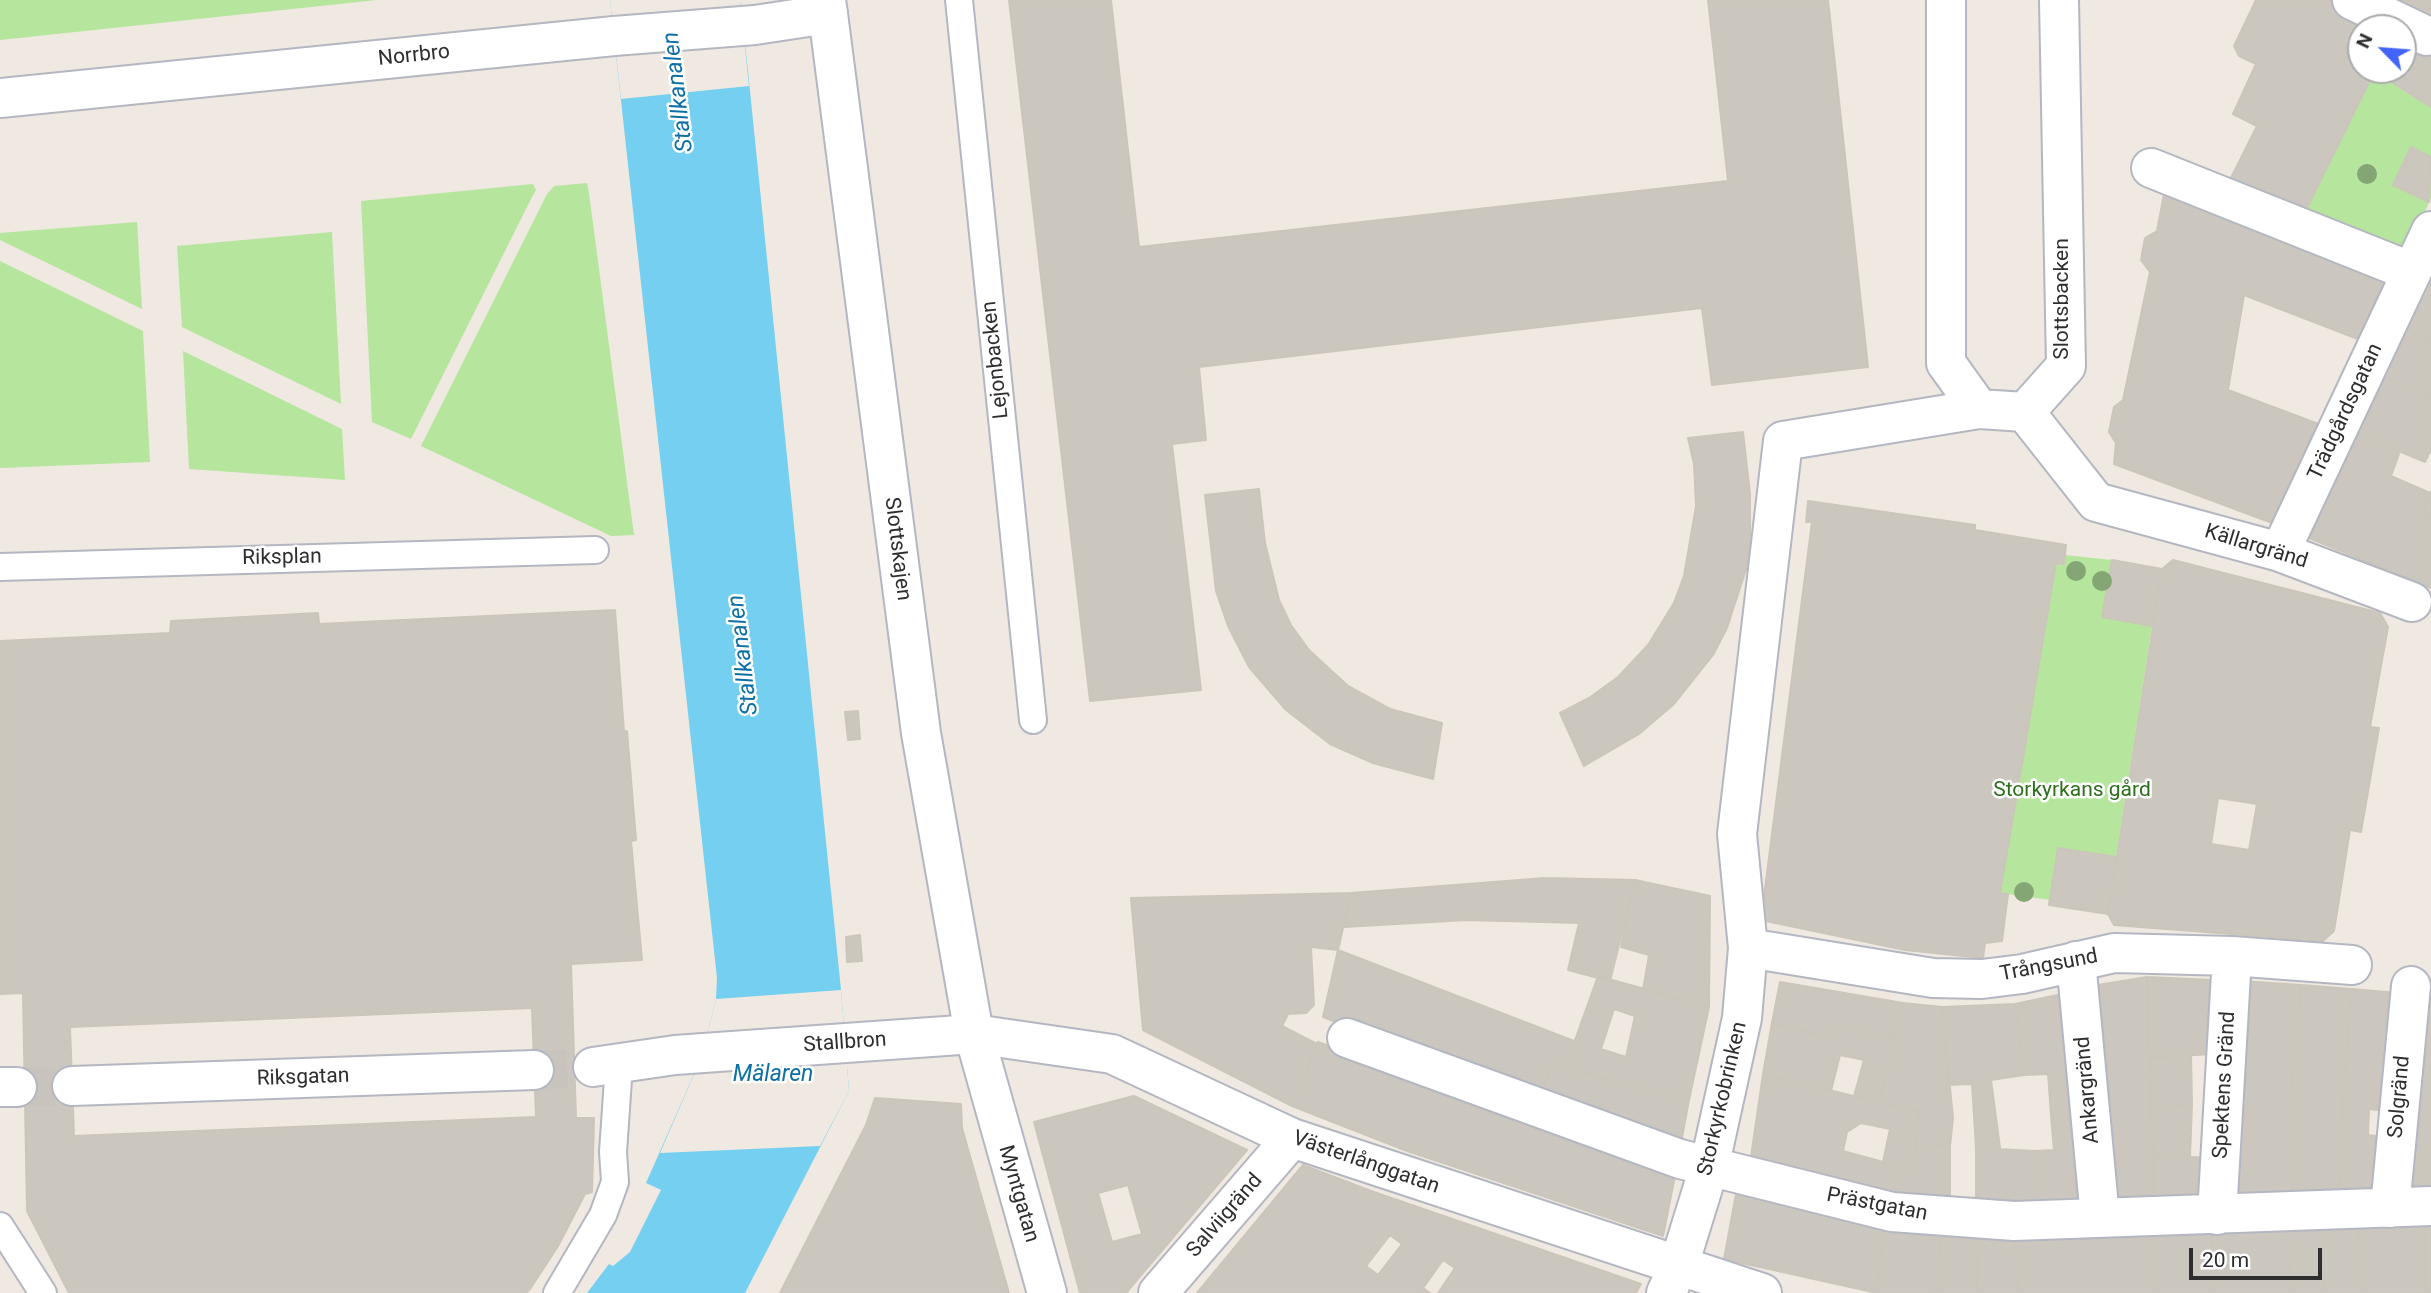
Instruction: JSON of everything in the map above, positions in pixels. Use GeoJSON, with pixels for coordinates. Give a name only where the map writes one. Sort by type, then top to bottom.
{"type":"FeatureCollection","features":[{"type":"Feature","properties":{"kind":"street"},"geometry":{"type":"LineString","coordinates":[[1946,0],[1946,363],[1979,409],[2025,412]]}},
{"type":"Feature","properties":{"kind":"street","name":"Slottsbacken"},"geometry":{"type":"LineString","coordinates":[[2025,412],[2066,366],[2059,0]]}},
{"type":"Feature","properties":{"kind":"street"},"geometry":{"type":"LineString","coordinates":[[2352,0],[2427,36]]}},
{"type":"Feature","properties":{"kind":"street","name":"Norrbro"},"geometry":{"type":"LineString","coordinates":[[0,98],[743,25],[827,7]]}},
{"type":"Feature","properties":{"kind":"street","name":"Slottskajen"},"geometry":{"type":"LineString","coordinates":[[827,7],[913,682],[974,1034],[989,1095]]}},
{"type":"Feature","properties":{"kind":"street","name":"Trädgårdsgatan"},"geometry":{"type":"LineString","coordinates":[[2151,168],[2425,249],[2280,552]]}},
{"type":"Feature","properties":{"kind":"street","name":"Storkyrkobrinken"},"geometry":{"type":"LineString","coordinates":[[1672,1281],[1709,1168],[1742,1018],[1748,948],[1737,834],[1783,442],[1979,409]]}},
{"type":"Feature","properties":{"kind":"street","name":"Källargränd"},"geometry":{"type":"LineString","coordinates":[[2025,412],[2096,502],[2280,552],[2412,602]]}},
{"type":"Feature","properties":{"kind":"street","name":"Trångsund"},"geometry":{"type":"LineString","coordinates":[[1748,948],[1933,978],[1982,979],[2114,953],[2232,956],[2352,965]]}},
{"type":"Feature","properties":{"kind":"street","name":"Spektens Gränd"},"geometry":{"type":"LineString","coordinates":[[2217,1215],[2232,956]]}},
{"type":"Feature","properties":{"kind":"street","name":"Ankargränd"},"geometry":{"type":"LineString","coordinates":[[2076,961],[2100,1218]]}},
{"type":"Feature","properties":{"kind":"street","name":"Solgränd"},"geometry":{"type":"LineString","coordinates":[[2390,1209],[2411,986]]}},
{"type":"Feature","properties":{"kind":"street","name":"Stallbron"},"geometry":{"type":"LineString","coordinates":[[606,1066],[687,1054],[974,1034]]}},
{"type":"Feature","properties":{"kind":"street","name":"Västerlånggatan"},"geometry":{"type":"LineString","coordinates":[[974,1034],[1112,1054],[1292,1138],[1672,1281],[1762,1293]]}},
{"type":"Feature","properties":{"kind":"street","name":"Prästgatan"},"geometry":{"type":"LineString","coordinates":[[1348,1038],[1709,1168],[1892,1212],[1966,1220],[2217,1215],[2431,1206]]}},
{"type":"Feature","properties":{"kind":"street","name":"Riksgatan"},"geometry":{"type":"LineString","coordinates":[[81,1086],[531,1071]]}},
{"type":"Feature","properties":{"kind":"street","name":"Myntgatan"},"geometry":{"type":"LineString","coordinates":[[989,1095],[1047,1293]]}},
{"type":"Feature","properties":{"kind":"street","name":"Salviigränd"},"geometry":{"type":"LineString","coordinates":[[1158,1293],[1292,1138]]}},
{"type":"Feature","properties":{"kind":"lane","name":"Lejonbacken"},"geometry":{"type":"LineString","coordinates":[[959,0],[1033,720]]}},
{"type":"Feature","properties":{"kind":"lane","name":"Riksplan"},"geometry":{"type":"LineString","coordinates":[[0,567],[595,550]]}},
{"type":"Feature","properties":{"kind":"lane"},"geometry":{"type":"LineString","coordinates":[[557,1293],[603,1215],[615,1182],[606,1066]]}},
{"type":"Feature","properties":{"kind":"lane"},"geometry":{"type":"LineString","coordinates":[[0,1226],[43,1293]]}},
{"type":"Feature","properties":{"kind":"green space"},"geometry":{"type":"Polygon","coordinates":[[[0,0],[377,0],[0,40],[0,0]]]}},
{"type":"Feature","properties":{"kind":"green space"},"geometry":{"type":"Polygon","coordinates":[[[2368,84],[2395,84],[2431,107],[2431,198],[2399,267],[2301,220],[2368,84]]]}},
{"type":"Feature","properties":{"kind":"green space"},"geometry":{"type":"Polygon","coordinates":[[[587,183],[634,535],[611,536],[421,446],[547,194],[554,186],[587,183]]]}},
{"type":"Feature","properties":{"kind":"green space"},"geometry":{"type":"Polygon","coordinates":[[[533,184],[536,190],[411,439],[372,422],[361,201],[533,184]]]}},
{"type":"Feature","properties":{"kind":"green space"},"geometry":{"type":"Polygon","coordinates":[[[137,222],[142,309],[0,240],[0,233],[137,222]]]}},
{"type":"Feature","properties":{"kind":"green space"},"geometry":{"type":"Polygon","coordinates":[[[332,232],[341,404],[182,327],[177,246],[332,232]]]}},
{"type":"Feature","properties":{"kind":"green space"},"geometry":{"type":"Polygon","coordinates":[[[0,261],[143,331],[150,462],[0,468],[0,261]]]}},
{"type":"Feature","properties":{"kind":"green space"},"geometry":{"type":"Polygon","coordinates":[[[183,351],[342,429],[345,480],[189,469],[183,351]]]}},
{"type":"Feature","properties":{"kind":"green space","name":"Storkyrkans gård"},"geometry":{"type":"Polygon","coordinates":[[[2065,555],[2112,560],[2102,617],[2152,626],[2116,857],[2050,900],[2000,893],[2056,563],[2064,564],[2065,555]]]}},
{"type":"Feature","properties":{"kind":"water","name":"Mälaren"},"geometry":{"type":"Polygon","coordinates":[[[610,0],[740,0],[748,71],[849,1091],[745,1293],[587,1293],[609,1264],[613,1266],[630,1252],[661,1190],[646,1183],[702,1056],[716,999],[717,978],[610,0]]]}},
{"type":"Feature","properties":{"kind":"pier"},"geometry":{"type":"Polygon","coordinates":[[[610,0],[740,0],[749,86],[621,99],[610,0]]]}},
{"type":"Feature","properties":{"kind":"pier"},"geometry":{"type":"Polygon","coordinates":[[[841,990],[849,1091],[820,1146],[660,1153],[702,1056],[716,999],[841,990]]]}},
{"type":"Feature","properties":{"kind":"building"},"geometry":{"type":"Polygon","coordinates":[[[1009,0],[1111,0],[1139,247],[1728,181],[1708,0],[1828,0],[1868,367],[1712,385],[1702,308],[1199,367],[1206,440],[1172,444],[1201,690],[1090,701],[1009,0]]]}},
{"type":"Feature","properties":{"kind":"building"},"geometry":{"type":"Polygon","coordinates":[[[2256,0],[2333,0],[2366,14],[2347,14],[2347,84],[2368,84],[2301,220],[2228,184],[2257,126],[2233,114],[2256,64],[2239,56],[2234,46],[2256,0]]]}},
{"type":"Feature","properties":{"kind":"building"},"geometry":{"type":"Polygon","coordinates":[[[2375,0],[2431,0],[2431,28],[2417,21],[2417,14],[2403,14],[2375,0]]]}},
{"type":"Feature","properties":{"kind":"building"},"geometry":{"type":"Polygon","coordinates":[[[2417,41],[2431,50],[2431,107],[2395,84],[2417,84],[2417,41]]]}},
{"type":"Feature","properties":{"kind":"building"},"geometry":{"type":"Polygon","coordinates":[[[2411,147],[2431,157],[2429,202],[2393,185],[2411,147]]]}},
{"type":"Feature","properties":{"kind":"building"},"geometry":{"type":"Polygon","coordinates":[[[2164,194],[2392,281],[2363,341],[2244,295],[2228,390],[2321,425],[2275,524],[2114,464],[2116,443],[2109,432],[2114,407],[2123,400],[2150,272],[2141,260],[2145,238],[2157,231],[2164,194]]]}},
{"type":"Feature","properties":{"kind":"building"},"geometry":{"type":"Polygon","coordinates":[[[2431,259],[2431,341],[2395,322],[2431,259]]]}},
{"type":"Feature","properties":{"kind":"building"},"geometry":{"type":"Polygon","coordinates":[[[2395,322],[2431,341],[2431,399],[2370,370],[2395,322]]]}},
{"type":"Feature","properties":{"kind":"building"},"geometry":{"type":"Polygon","coordinates":[[[2370,370],[2431,399],[2431,449],[2425,462],[2344,428],[2370,370]]]}},
{"type":"Feature","properties":{"kind":"building"},"geometry":{"type":"Polygon","coordinates":[[[2344,428],[2400,451],[2391,476],[2430,493],[2421,515],[2431,520],[2431,588],[2297,533],[2344,428]]]}},
{"type":"Feature","properties":{"kind":"building"},"geometry":{"type":"Polygon","coordinates":[[[1743,432],[1750,494],[1748,563],[1727,628],[1713,655],[1674,704],[1639,734],[1584,766],[1560,713],[1589,698],[1618,677],[1648,645],[1674,603],[1684,576],[1696,506],[1694,464],[1688,438],[1743,432]]]}},
{"type":"Feature","properties":{"kind":"building"},"geometry":{"type":"Polygon","coordinates":[[[1259,489],[1265,543],[1279,600],[1291,625],[1309,650],[1348,686],[1390,709],[1442,723],[1433,779],[1373,763],[1330,744],[1286,710],[1249,667],[1228,626],[1216,591],[1205,495],[1259,489]]]}},
{"type":"Feature","properties":{"kind":"building"},"geometry":{"type":"Polygon","coordinates":[[[2431,491],[2431,520],[2421,515],[2431,491]]]}},
{"type":"Feature","properties":{"kind":"building"},"geometry":{"type":"Polygon","coordinates":[[[1808,501],[1975,525],[1975,530],[2066,545],[2064,564],[2056,563],[2000,893],[2008,894],[2002,941],[1985,943],[1983,958],[1905,950],[1761,920],[1812,522],[1806,522],[1808,501]]]}},
{"type":"Feature","properties":{"kind":"building"},"geometry":{"type":"Polygon","coordinates":[[[2112,560],[2162,569],[2152,626],[2102,617],[2112,560]]]}},
{"type":"Feature","properties":{"kind":"building"},"geometry":{"type":"Polygon","coordinates":[[[2173,560],[2380,613],[2388,627],[2370,727],[2379,728],[2361,832],[2350,830],[2334,931],[2323,941],[2114,925],[2108,914],[2162,569],[2173,560]],[[2218,798],[2211,844],[2249,850],[2257,804],[2218,798]]]}},
{"type":"Feature","properties":{"kind":"building"},"geometry":{"type":"Polygon","coordinates":[[[615,610],[624,732],[627,731],[636,840],[631,841],[642,960],[571,964],[576,1118],[594,1118],[592,1192],[585,1194],[558,1246],[526,1293],[69,1293],[27,1211],[23,993],[0,994],[0,641],[170,633],[171,621],[318,613],[319,624],[615,610]],[[532,1008],[70,1027],[74,1136],[536,1117],[532,1008]]]}},
{"type":"Feature","properties":{"kind":"building"},"geometry":{"type":"Polygon","coordinates":[[[858,711],[860,739],[848,740],[845,712],[858,711]]]}},
{"type":"Feature","properties":{"kind":"building"},"geometry":{"type":"Polygon","coordinates":[[[2058,848],[2116,857],[2108,914],[2049,905],[2058,848]]]}},
{"type":"Feature","properties":{"kind":"building"},"geometry":{"type":"Polygon","coordinates":[[[1545,878],[1635,880],[1610,981],[1568,970],[1579,923],[1467,920],[1344,927],[1351,893],[1545,878]]]}},
{"type":"Feature","properties":{"kind":"building"},"geometry":{"type":"Polygon","coordinates":[[[1635,880],[1710,896],[1709,1007],[1643,990],[1649,955],[1621,947],[1635,880]]]}},
{"type":"Feature","properties":{"kind":"building"},"geometry":{"type":"Polygon","coordinates":[[[1351,893],[1338,950],[1311,947],[1314,1005],[1306,1013],[1288,1014],[1282,1026],[1317,1044],[1292,1106],[1143,1030],[1131,898],[1351,893]]]}},
{"type":"Feature","properties":{"kind":"building"},"geometry":{"type":"Polygon","coordinates":[[[860,935],[862,961],[847,962],[846,937],[860,935]]]}},
{"type":"Feature","properties":{"kind":"building"},"geometry":{"type":"Polygon","coordinates":[[[1338,950],[1574,1041],[1565,1068],[1552,1065],[1538,1100],[1323,1017],[1338,950]]]}},
{"type":"Feature","properties":{"kind":"building"},"geometry":{"type":"Polygon","coordinates":[[[1598,976],[1709,1007],[1689,1100],[1565,1068],[1598,976]],[[1614,1009],[1601,1049],[1626,1057],[1635,1016],[1614,1009]]]}},
{"type":"Feature","properties":{"kind":"building"},"geometry":{"type":"Polygon","coordinates":[[[2147,977],[2213,980],[2211,1054],[2149,1058],[2147,977]]]}},
{"type":"Feature","properties":{"kind":"building"},"geometry":{"type":"Polygon","coordinates":[[[2147,977],[2154,1200],[2108,1202],[2092,986],[2147,977]]]}},
{"type":"Feature","properties":{"kind":"building"},"geometry":{"type":"Polygon","coordinates":[[[2242,981],[2301,985],[2291,1094],[2291,1199],[2231,1199],[2242,981]]]}},
{"type":"Feature","properties":{"kind":"building"},"geometry":{"type":"Polygon","coordinates":[[[1780,982],[1903,1003],[1894,1040],[1838,1026],[1832,1038],[1772,1023],[1780,982]]]}},
{"type":"Feature","properties":{"kind":"building"},"geometry":{"type":"Polygon","coordinates":[[[2301,985],[2352,989],[2343,1096],[2340,1197],[2291,1199],[2291,1094],[2301,985]]]}},
{"type":"Feature","properties":{"kind":"building"},"geometry":{"type":"Polygon","coordinates":[[[2352,989],[2398,993],[2387,1111],[2369,1109],[2368,1135],[2385,1137],[2379,1195],[2340,1197],[2343,1096],[2352,989]]]}},
{"type":"Feature","properties":{"kind":"building"},"geometry":{"type":"Polygon","coordinates":[[[2067,993],[2077,1128],[2052,1128],[2048,1074],[2024,1075],[2015,1004],[2067,993]]]}},
{"type":"Feature","properties":{"kind":"building"},"geometry":{"type":"Polygon","coordinates":[[[2420,997],[2431,997],[2431,1065],[2413,1064],[2420,997]]]}},
{"type":"Feature","properties":{"kind":"building"},"geometry":{"type":"Polygon","coordinates":[[[1903,1003],[1942,1007],[1953,1118],[1950,1146],[1916,1144],[1919,1112],[1879,1102],[1903,1003]]]}},
{"type":"Feature","properties":{"kind":"building"},"geometry":{"type":"Polygon","coordinates":[[[2015,1004],[2024,1075],[1991,1080],[2000,1148],[1976,1148],[1972,1084],[1948,1085],[1942,1007],[2015,1004]]]}},
{"type":"Feature","properties":{"kind":"building"},"geometry":{"type":"Polygon","coordinates":[[[1772,1023],[1832,1038],[1838,1026],[1894,1040],[1879,1102],[1854,1096],[1864,1060],[1840,1055],[1831,1091],[1763,1074],[1772,1023]]]}},
{"type":"Feature","properties":{"kind":"building"},"geometry":{"type":"Polygon","coordinates":[[[1318,1042],[1676,1171],[1663,1236],[1407,1151],[1292,1106],[1318,1042]]]}},
{"type":"Feature","properties":{"kind":"building"},"geometry":{"type":"Polygon","coordinates":[[[2191,1055],[2192,1105],[2150,1107],[2149,1058],[2191,1055]]]}},
{"type":"Feature","properties":{"kind":"building"},"geometry":{"type":"Polygon","coordinates":[[[2413,1064],[2431,1065],[2431,1194],[2401,1196],[2413,1064]]]}},
{"type":"Feature","properties":{"kind":"building"},"geometry":{"type":"Polygon","coordinates":[[[1552,1065],[1689,1100],[1680,1148],[1538,1100],[1552,1065]]]}},
{"type":"Feature","properties":{"kind":"building"},"geometry":{"type":"Polygon","coordinates":[[[1763,1074],[1919,1112],[1913,1172],[1897,1167],[1894,1196],[1750,1164],[1763,1074]],[[1861,1123],[1847,1132],[1843,1151],[1883,1162],[1890,1129],[1861,1123]]]}},
{"type":"Feature","properties":{"kind":"building"},"geometry":{"type":"Polygon","coordinates":[[[1134,1096],[1247,1150],[1126,1293],[1080,1293],[1034,1122],[1134,1096]],[[1128,1185],[1098,1193],[1112,1242],[1142,1234],[1128,1185]]]}},
{"type":"Feature","properties":{"kind":"building"},"geometry":{"type":"Polygon","coordinates":[[[875,1098],[961,1104],[962,1128],[1009,1293],[780,1293],[866,1125],[875,1098]]]}},
{"type":"Feature","properties":{"kind":"building"},"geometry":{"type":"Polygon","coordinates":[[[2192,1105],[2190,1157],[2154,1158],[2150,1107],[2192,1105]]]}},
{"type":"Feature","properties":{"kind":"building"},"geometry":{"type":"Polygon","coordinates":[[[2052,1128],[2077,1128],[2081,1204],[2035,1208],[2035,1151],[2054,1150],[2052,1128]]]}},
{"type":"Feature","properties":{"kind":"building"},"geometry":{"type":"Polygon","coordinates":[[[1916,1144],[1950,1146],[1950,1204],[1894,1196],[1897,1167],[1913,1172],[1916,1144]]]}},
{"type":"Feature","properties":{"kind":"building"},"geometry":{"type":"Polygon","coordinates":[[[1976,1148],[2035,1151],[2035,1208],[1976,1205],[1976,1148]]]}},
{"type":"Feature","properties":{"kind":"building"},"geometry":{"type":"Polygon","coordinates":[[[2206,1157],[2203,1200],[2154,1200],[2154,1158],[2206,1157]]]}},
{"type":"Feature","properties":{"kind":"building"},"geometry":{"type":"Polygon","coordinates":[[[1303,1165],[1641,1284],[1636,1293],[1438,1293],[1455,1268],[1443,1260],[1423,1288],[1430,1293],[1197,1293],[1303,1165]],[[1390,1235],[1366,1266],[1378,1275],[1402,1244],[1390,1235]]]}},
{"type":"Feature","properties":{"kind":"building"},"geometry":{"type":"Polygon","coordinates":[[[1736,1194],[1884,1223],[1877,1293],[1724,1259],[1736,1194]]]}},
{"type":"Feature","properties":{"kind":"building"},"geometry":{"type":"Polygon","coordinates":[[[2425,1222],[2431,1222],[2431,1293],[2425,1293],[2425,1222]]]}},
{"type":"Feature","properties":{"kind":"building"},"geometry":{"type":"Polygon","coordinates":[[[2425,1222],[2425,1293],[2363,1293],[2358,1226],[2425,1222]]]}},
{"type":"Feature","properties":{"kind":"building"},"geometry":{"type":"Polygon","coordinates":[[[1884,1223],[1941,1236],[1936,1293],[1877,1293],[1884,1223]]]}},
{"type":"Feature","properties":{"kind":"building"},"geometry":{"type":"Polygon","coordinates":[[[2358,1226],[2363,1293],[2324,1293],[2320,1228],[2358,1226]]]}},
{"type":"Feature","properties":{"kind":"building"},"geometry":{"type":"Polygon","coordinates":[[[2320,1228],[2324,1293],[2290,1293],[2287,1229],[2320,1228]]]}},
{"type":"Feature","properties":{"kind":"building"},"geometry":{"type":"Polygon","coordinates":[[[2287,1229],[2290,1293],[2213,1293],[2212,1231],[2287,1229]]]}},
{"type":"Feature","properties":{"kind":"building"},"geometry":{"type":"Polygon","coordinates":[[[2212,1231],[2213,1293],[2153,1293],[2153,1232],[2212,1231]]]}},
{"type":"Feature","properties":{"kind":"building"},"geometry":{"type":"Polygon","coordinates":[[[2153,1232],[2153,1293],[2017,1293],[2015,1235],[2153,1232]]]}},
{"type":"Feature","properties":{"kind":"building"},"geometry":{"type":"Polygon","coordinates":[[[2015,1235],[2017,1293],[1977,1293],[1978,1236],[2015,1235]]]}},
{"type":"Feature","properties":{"kind":"building"},"geometry":{"type":"Polygon","coordinates":[[[1941,1236],[1978,1236],[1977,1293],[1936,1293],[1941,1236]]]}},
{"type":"Feature","properties":{"kind":"tunnel"},"geometry":{"type":"LineString","coordinates":[[529,1071],[593,1067]]}},
{"type":"Feature","properties":{"kind":"tunnel"},"geometry":{"type":"LineString","coordinates":[[17,1087],[90,1086]]}},
{"type":"Feature","properties":{"kind":"water label","name":"Stallkanalen"},"geometry":{"type":"Point","coordinates":[679,92]}},
{"type":"Feature","properties":{"kind":"water label","name":"Stallkanalen"},"geometry":{"type":"Point","coordinates":[744,655]}}]}
